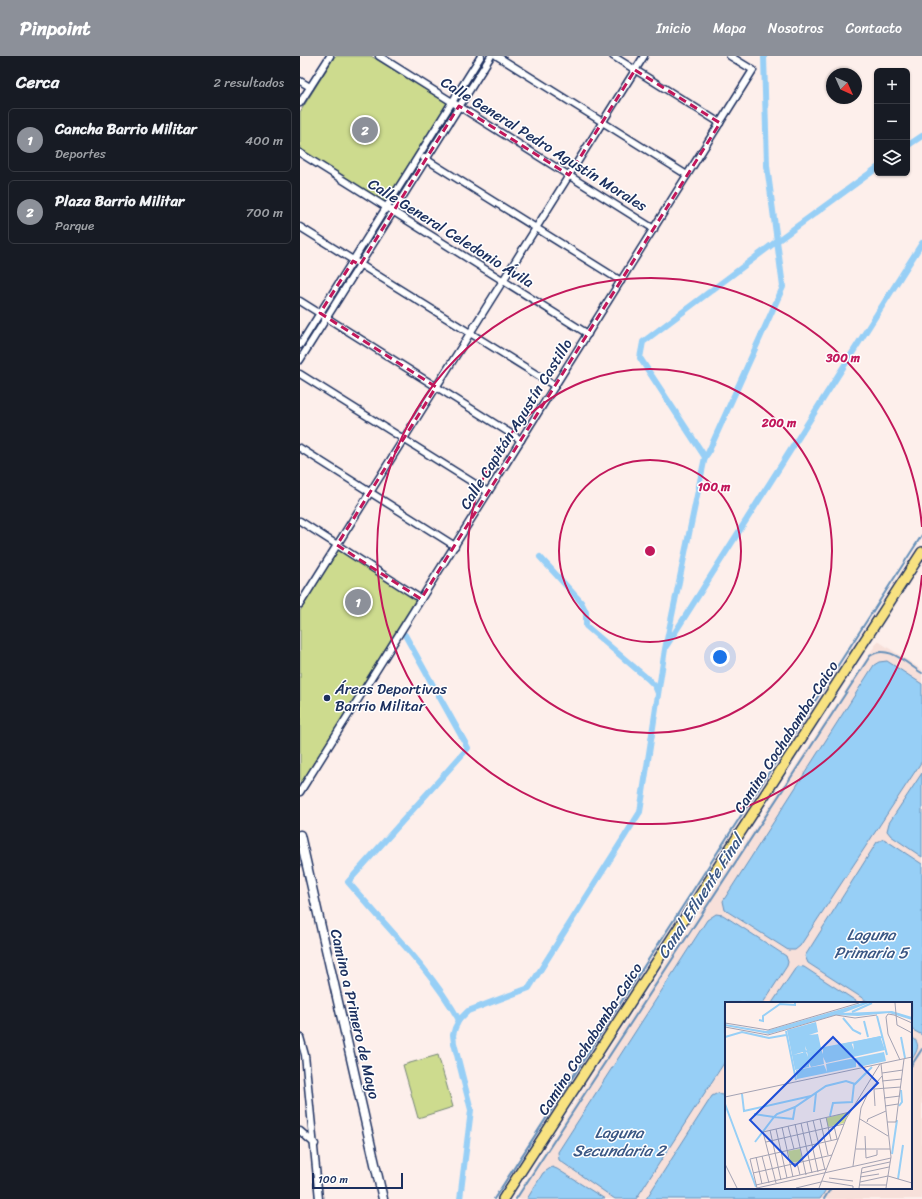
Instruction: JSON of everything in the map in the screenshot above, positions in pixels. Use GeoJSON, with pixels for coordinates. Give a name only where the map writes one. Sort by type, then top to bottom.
{"type":"FeatureCollection","features":[{"type":"Feature","properties":{"kind":"main road","name":"Camino Cochabamba-Caico"},"geometry":{"type":"LineString","coordinates":[[503,1199],[922,552]]}},
{"type":"Feature","properties":{"kind":"main road","name":"Camino a Primero de Mayo"},"geometry":{"type":"LineString","coordinates":[[300,835],[383,1199]]}},
{"type":"Feature","properties":{"kind":"street"},"geometry":{"type":"LineString","coordinates":[[300,103],[330,56]]}},
{"type":"Feature","properties":{"kind":"street","name":"Calle General Pedro Agustín Morales"},"geometry":{"type":"LineString","coordinates":[[379,56],[654,229]]}},
{"type":"Feature","properties":{"kind":"street"},"geometry":{"type":"LineString","coordinates":[[300,345],[481,56]]}},
{"type":"Feature","properties":{"kind":"street"},"geometry":{"type":"LineString","coordinates":[[300,360],[491,56]]}},
{"type":"Feature","properties":{"kind":"street"},"geometry":{"type":"LineString","coordinates":[[497,56],[687,175]]}},
{"type":"Feature","properties":{"kind":"street"},"geometry":{"type":"LineString","coordinates":[[613,56],[720,123]]}},
{"type":"Feature","properties":{"kind":"street"},"geometry":{"type":"LineString","coordinates":[[300,604],[302,594],[337,545],[644,56]]}},
{"type":"Feature","properties":{"kind":"street","name":"Calle Capitán Agustín Castillo"},"geometry":{"type":"LineString","coordinates":[[300,792],[753,70],[730,56]]}},
{"type":"Feature","properties":{"kind":"street"},"geometry":{"type":"LineString","coordinates":[[300,81],[310,87]]}},
{"type":"Feature","properties":{"kind":"street","name":"Calle General Celedonio Ávila"},"geometry":{"type":"LineString","coordinates":[[300,153],[588,334]]}},
{"type":"Feature","properties":{"kind":"street"},"geometry":{"type":"LineString","coordinates":[[419,155],[621,281]]}},
{"type":"Feature","properties":{"kind":"street"},"geometry":{"type":"LineString","coordinates":[[300,227],[353,261],[471,332],[555,386]]}},
{"type":"Feature","properties":{"kind":"street"},"geometry":{"type":"LineString","coordinates":[[300,300],[521,440]]}},
{"type":"Feature","properties":{"kind":"street"},"geometry":{"type":"LineString","coordinates":[[300,374],[488,492]]}},
{"type":"Feature","properties":{"kind":"street"},"geometry":{"type":"LineString","coordinates":[[300,448],[455,546]]}},
{"type":"Feature","properties":{"kind":"street"},"geometry":{"type":"LineString","coordinates":[[300,522],[421,599]]}},
{"type":"Feature","properties":{"kind":"street"},"geometry":{"type":"LineString","coordinates":[[300,1037],[305,1055],[315,1144],[319,1199]]}},
{"type":"Feature","properties":{"kind":"street"},"geometry":{"type":"LineString","coordinates":[[300,1131],[315,1144]]}},
{"type":"Feature","properties":{"kind":"highlighted area"},"geometry":{"type":"Polygon","coordinates":[[[635,70],[720,123],[421,599],[337,545],[436,387],[320,313],[353,261],[360,265],[459,106],[569,175],[635,70]]]}},
{"type":"Feature","properties":{"kind":"shaded area"},"geometry":{"type":"Polygon","coordinates":[[[878,641],[922,670],[922,1199],[514,1199],[618,1036],[878,641]]]}},
{"type":"Feature","properties":{"kind":"green space"},"geometry":{"type":"Polygon","coordinates":[[[335,56],[371,56],[447,103],[385,202],[300,149],[300,112],[335,56]]]}},
{"type":"Feature","properties":{"kind":"green space","name":"Áreas Deportivas Barrio Militar"},"geometry":{"type":"Polygon","coordinates":[[[338,550],[416,599],[300,785],[300,611],[338,550]]]}},
{"type":"Feature","properties":{"kind":"green space"},"geometry":{"type":"Polygon","coordinates":[[[438,1055],[453,1107],[418,1118],[403,1065],[438,1055]]]}},
{"type":"Feature","properties":{"kind":"water"},"geometry":{"type":"Polygon","coordinates":[[[887,661],[922,684],[922,761],[800,946],[795,950],[788,950],[725,910],[723,901],[874,665],[879,662],[887,661]]]}},
{"type":"Feature","properties":{"kind":"water"},"geometry":{"type":"Polygon","coordinates":[[[922,773],[922,857],[891,836],[887,831],[889,823],[922,773]]]}},
{"type":"Feature","properties":{"kind":"water","name":"Laguna Primaria 5"},"geometry":{"type":"Polygon","coordinates":[[[884,839],[922,864],[922,1035],[912,1030],[912,1002],[868,1002],[808,963],[805,956],[877,842],[884,839]]]}},
{"type":"Feature","properties":{"kind":"water","name":"Laguna Secundaria 2"},"geometry":{"type":"Polygon","coordinates":[[[716,914],[723,915],[786,956],[788,962],[787,966],[764,1002],[725,1002],[725,1062],[636,1199],[615,1199],[559,1160],[558,1152],[707,920],[716,914]]]}},
{"type":"Feature","properties":{"kind":"water"},"geometry":{"type":"Polygon","coordinates":[[[797,966],[804,967],[857,1002],[773,1002],[797,966]]]}},
{"type":"Feature","properties":{"kind":"water"},"geometry":{"type":"Polygon","coordinates":[[[912,1037],[916,1042],[917,1051],[912,1059],[912,1037]]]}},
{"type":"Feature","properties":{"kind":"water"},"geometry":{"type":"Polygon","coordinates":[[[718,1093],[725,1096],[725,1189],[826,1189],[820,1199],[646,1199],[712,1096],[718,1093]]]}},
{"type":"Feature","properties":{"kind":"water"},"geometry":{"type":"Polygon","coordinates":[[[552,1167],[605,1199],[527,1199],[543,1173],[552,1167]]]}},
{"type":"Feature","properties":{"kind":"waterway"},"geometry":{"type":"LineString","coordinates":[[705,457],[640,358],[643,342],[777,241],[767,166],[764,56]]}},
{"type":"Feature","properties":{"kind":"waterway"},"geometry":{"type":"LineString","coordinates":[[910,144],[922,136]]}},
{"type":"Feature","properties":{"kind":"waterway"},"geometry":{"type":"LineString","coordinates":[[460,1199],[471,1110],[454,1043],[453,1035],[455,1028],[459,1020],[468,1011],[529,988],[640,812],[665,649],[705,457],[783,287],[777,241],[874,170]]}},
{"type":"Feature","properties":{"kind":"waterway"},"geometry":{"type":"LineString","coordinates":[[667,645],[922,243]]}},
{"type":"Feature","properties":{"kind":"waterway"},"geometry":{"type":"LineString","coordinates":[[494,1199],[922,535]]}},
{"type":"Feature","properties":{"kind":"waterway"},"geometry":{"type":"LineString","coordinates":[[540,557],[581,602],[586,612],[586,626],[648,679],[655,686],[658,693]]}},
{"type":"Feature","properties":{"kind":"waterway"},"geometry":{"type":"LineString","coordinates":[[405,635],[468,748],[348,882],[392,931],[435,983],[459,1020]]}},
{"type":"Feature","properties":{"kind":"waterway","name":"Canal Efluente Final"},"geometry":{"type":"LineString","coordinates":[[516,1199],[870,656],[876,653],[890,653],[922,673]]}},
{"type":"Feature","properties":{"kind":"waterway"},"geometry":{"type":"LineString","coordinates":[[912,1064],[922,1049]]}},
{"type":"Feature","properties":{"kind":"waterway"},"geometry":{"type":"LineString","coordinates":[[824,1199],[830,1189]]}},
{"type":"Feature","properties":{"kind":"place","name":"Plaza Barrio Militar"},"geometry":{"type":"Point","coordinates":[365,130]}},
{"type":"Feature","properties":{"kind":"place","name":"Cancha Barrio Militar"},"geometry":{"type":"Point","coordinates":[358,602]}},
{"type":"Feature","properties":{"kind":"place","name":"Áreas Deportivas Barrio Militar"},"geometry":{"type":"Point","coordinates":[327,698]}}]}
